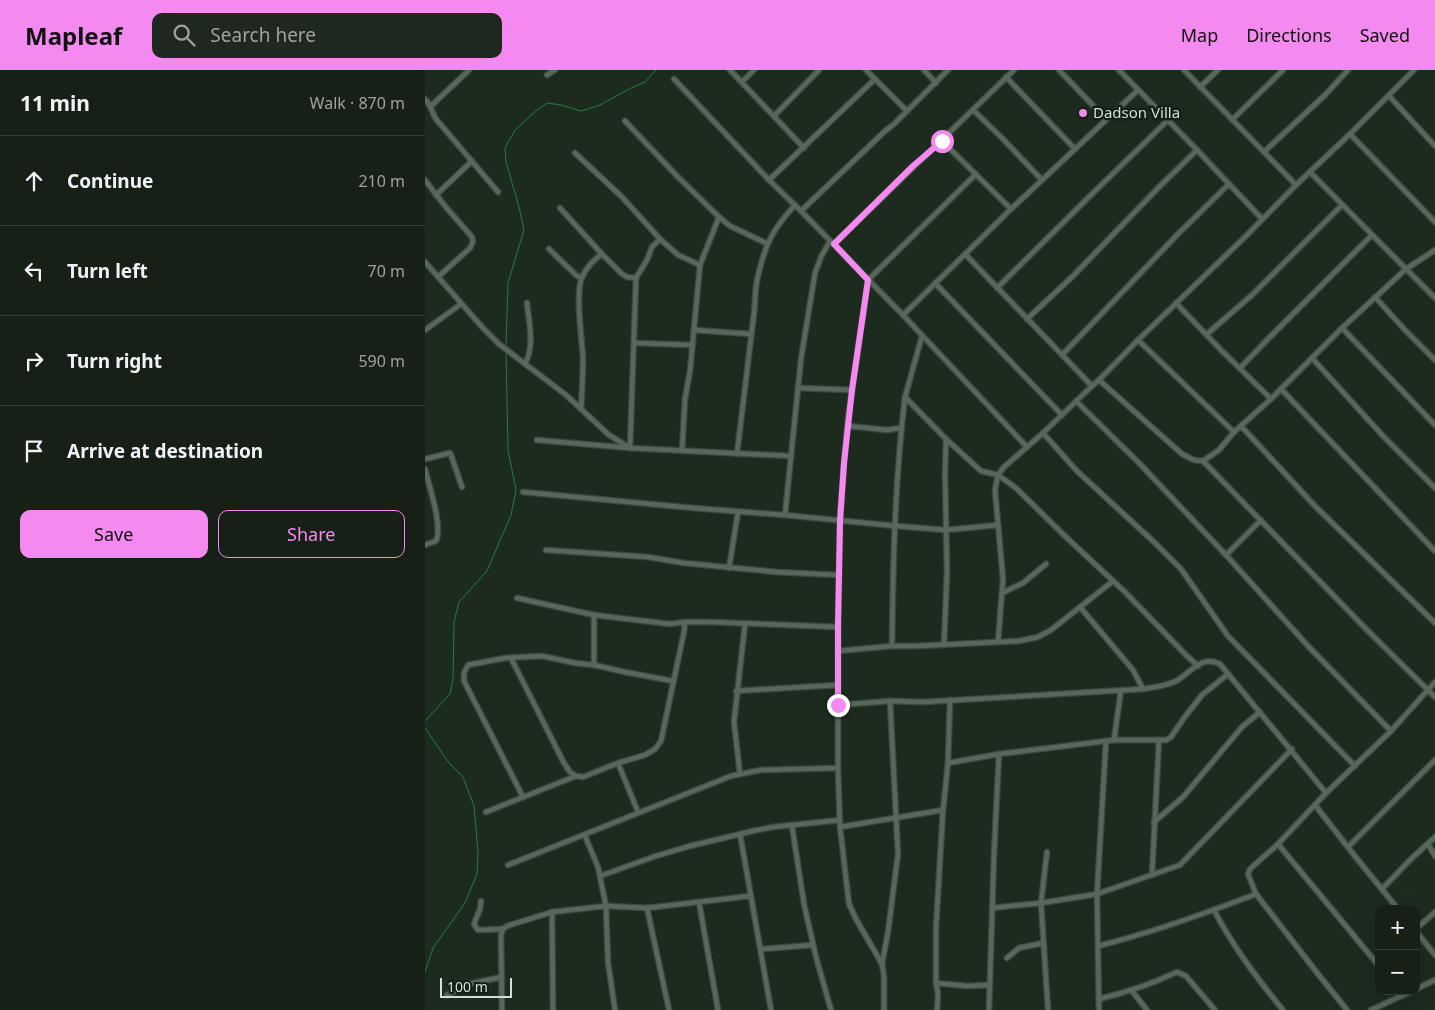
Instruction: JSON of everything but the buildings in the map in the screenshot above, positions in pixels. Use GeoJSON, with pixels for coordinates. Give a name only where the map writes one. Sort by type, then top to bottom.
{"type":"FeatureCollection","features":[{"type":"Feature","properties":{"kind":"street"},"geometry":{"type":"LineString","coordinates":[[431,106],[469,70]]}},
{"type":"Feature","properties":{"kind":"street"},"geometry":{"type":"LineString","coordinates":[[547,75],[555,70]]}},
{"type":"Feature","properties":{"kind":"street"},"geometry":{"type":"LineString","coordinates":[[730,70],[804,148]]}},
{"type":"Feature","properties":{"kind":"street"},"geometry":{"type":"LineString","coordinates":[[742,82],[754,70]]}},
{"type":"Feature","properties":{"kind":"street"},"geometry":{"type":"LineString","coordinates":[[773,116],[819,70]]}},
{"type":"Feature","properties":{"kind":"street"},"geometry":{"type":"LineString","coordinates":[[866,70],[907,111]]}},
{"type":"Feature","properties":{"kind":"street"},"geometry":{"type":"LineString","coordinates":[[924,70],[936,83]]}},
{"type":"Feature","properties":{"kind":"street"},"geometry":{"type":"LineString","coordinates":[[801,210],[948,70]]}},
{"type":"Feature","properties":{"kind":"street"},"geometry":{"type":"LineString","coordinates":[[785,515],[801,359],[815,273],[821,257],[832,243],[942,141],[1014,70]]}},
{"type":"Feature","properties":{"kind":"street"},"geometry":{"type":"LineString","coordinates":[[1059,70],[1106,119]]}},
{"type":"Feature","properties":{"kind":"street"},"geometry":{"type":"LineString","coordinates":[[1119,70],[1263,219]]}},
{"type":"Feature","properties":{"kind":"street"},"geometry":{"type":"LineString","coordinates":[[1184,70],[1296,186]]}},
{"type":"Feature","properties":{"kind":"street"},"geometry":{"type":"LineString","coordinates":[[1200,87],[1218,70]]}},
{"type":"Feature","properties":{"kind":"street"},"geometry":{"type":"LineString","coordinates":[[1232,120],[1283,70]]}},
{"type":"Feature","properties":{"kind":"street"},"geometry":{"type":"LineString","coordinates":[[1264,152],[1326,94],[1348,70]]}},
{"type":"Feature","properties":{"kind":"street"},"geometry":{"type":"LineString","coordinates":[[998,642],[1003,579],[995,490],[1003,468],[1099,380],[1414,70]]}},
{"type":"Feature","properties":{"kind":"street"},"geometry":{"type":"LineString","coordinates":[[1006,77],[1075,150]]}},
{"type":"Feature","properties":{"kind":"street"},"geometry":{"type":"LineString","coordinates":[[674,79],[769,180],[801,210],[903,315],[1027,447]]}},
{"type":"Feature","properties":{"kind":"street"},"geometry":{"type":"LineString","coordinates":[[769,180],[875,79]]}},
{"type":"Feature","properties":{"kind":"street"},"geometry":{"type":"LineString","coordinates":[[903,315],[1011,209],[1138,90]]}},
{"type":"Feature","properties":{"kind":"street"},"geometry":{"type":"LineString","coordinates":[[1389,96],[1435,146]]}},
{"type":"Feature","properties":{"kind":"street"},"geometry":{"type":"LineString","coordinates":[[425,99],[431,106],[437,119],[498,192]]}},
{"type":"Feature","properties":{"kind":"street"},"geometry":{"type":"LineString","coordinates":[[973,110],[1043,180]]}},
{"type":"Feature","properties":{"kind":"street"},"geometry":{"type":"LineString","coordinates":[[997,288],[1168,120]]}},
{"type":"Feature","properties":{"kind":"street"},"geometry":{"type":"LineString","coordinates":[[625,121],[719,217],[730,226],[768,244]]}},
{"type":"Feature","properties":{"kind":"street"},"geometry":{"type":"LineString","coordinates":[[1350,134],[1435,222]]}},
{"type":"Feature","properties":{"kind":"street"},"geometry":{"type":"LineString","coordinates":[[942,141],[1011,209]]}},
{"type":"Feature","properties":{"kind":"street"},"geometry":{"type":"LineString","coordinates":[[1027,319],[1073,276],[1197,150]]}},
{"type":"Feature","properties":{"kind":"street"},"geometry":{"type":"LineString","coordinates":[[575,153],[622,197],[677,255],[700,264]]}},
{"type":"Feature","properties":{"kind":"street"},"geometry":{"type":"LineString","coordinates":[[436,195],[472,161]]}},
{"type":"Feature","properties":{"kind":"street"},"geometry":{"type":"LineString","coordinates":[[1310,172],[1435,298]]}},
{"type":"Feature","properties":{"kind":"street"},"geometry":{"type":"LineString","coordinates":[[882,964],[849,904],[840,826],[837,685],[840,521],[852,390],[868,280],[976,174]]}},
{"type":"Feature","properties":{"kind":"street"},"geometry":{"type":"LineString","coordinates":[[425,180],[473,237],[470,248],[438,277]]}},
{"type":"Feature","properties":{"kind":"street"},"geometry":{"type":"LineString","coordinates":[[1062,355],[1171,241],[1229,184]]}},
{"type":"Feature","properties":{"kind":"street"},"geometry":{"type":"LineString","coordinates":[[737,454],[756,285],[768,244],[781,221],[795,205]]}},
{"type":"Feature","properties":{"kind":"street"},"geometry":{"type":"LineString","coordinates":[[1207,334],[1252,295],[1342,205]]}},
{"type":"Feature","properties":{"kind":"street"},"geometry":{"type":"LineString","coordinates":[[560,208],[602,254],[627,277],[636,278]]}},
{"type":"Feature","properties":{"kind":"street"},"geometry":{"type":"LineString","coordinates":[[682,451],[685,399],[695,330],[700,264],[719,217]]}},
{"type":"Feature","properties":{"kind":"street"},"geometry":{"type":"LineString","coordinates":[[1241,368],[1372,235]]}},
{"type":"Feature","properties":{"kind":"street"},"geometry":{"type":"LineString","coordinates":[[630,448],[636,278],[647,260],[652,247],[660,239]]}},
{"type":"Feature","properties":{"kind":"street"},"geometry":{"type":"LineString","coordinates":[[549,249],[577,276],[582,278]]}},
{"type":"Feature","properties":{"kind":"street"},"geometry":{"type":"LineString","coordinates":[[1203,461],[1219,450],[1234,432],[1271,399],[1375,297],[1406,269],[1435,250]]}},
{"type":"Feature","properties":{"kind":"street"},"geometry":{"type":"LineString","coordinates":[[581,408],[583,359],[580,295],[582,278],[590,263],[602,254]]}},
{"type":"Feature","properties":{"kind":"street"},"geometry":{"type":"LineString","coordinates":[[965,254],[1092,386]]}},
{"type":"Feature","properties":{"kind":"street"},"geometry":{"type":"LineString","coordinates":[[425,262],[499,344],[566,395],[609,435],[630,448]]}},
{"type":"Feature","properties":{"kind":"street"},"geometry":{"type":"LineString","coordinates":[[935,283],[1062,415]]}},
{"type":"Feature","properties":{"kind":"street"},"geometry":{"type":"LineString","coordinates":[[1375,297],[1435,360]]}},
{"type":"Feature","properties":{"kind":"street"},"geometry":{"type":"LineString","coordinates":[[525,364],[530,356],[531,345],[527,303]]}},
{"type":"Feature","properties":{"kind":"street"},"geometry":{"type":"LineString","coordinates":[[1176,303],[1271,399]]}},
{"type":"Feature","properties":{"kind":"street"},"geometry":{"type":"LineString","coordinates":[[425,330],[461,304]]}},
{"type":"Feature","properties":{"kind":"street"},"geometry":{"type":"LineString","coordinates":[[1342,328],[1435,425]]}},
{"type":"Feature","properties":{"kind":"street"},"geometry":{"type":"LineString","coordinates":[[695,330],[750,334]]}},
{"type":"Feature","properties":{"kind":"street"},"geometry":{"type":"LineString","coordinates":[[892,646],[901,428],[905,397],[922,336]]}},
{"type":"Feature","properties":{"kind":"street"},"geometry":{"type":"LineString","coordinates":[[1138,340],[1234,432]]}},
{"type":"Feature","properties":{"kind":"street"},"geometry":{"type":"LineString","coordinates":[[634,343],[693,345]]}},
{"type":"Feature","properties":{"kind":"street"},"geometry":{"type":"LineString","coordinates":[[1312,358],[1383,436],[1435,488]]}},
{"type":"Feature","properties":{"kind":"street"},"geometry":{"type":"LineString","coordinates":[[1099,380],[1182,454],[1194,460],[1203,461],[1435,698]]}},
{"type":"Feature","properties":{"kind":"street"},"geometry":{"type":"LineString","coordinates":[[798,388],[852,390]]}},
{"type":"Feature","properties":{"kind":"street"},"geometry":{"type":"LineString","coordinates":[[1281,389],[1435,551]]}},
{"type":"Feature","properties":{"kind":"street"},"geometry":{"type":"LineString","coordinates":[[905,397],[981,471],[999,475],[1016,488],[1113,581],[1185,656],[1198,666]]}},
{"type":"Feature","properties":{"kind":"street"},"geometry":{"type":"LineString","coordinates":[[1076,402],[1139,463],[1309,646],[1391,731]]}},
{"type":"Feature","properties":{"kind":"street"},"geometry":{"type":"LineString","coordinates":[[848,426],[887,430],[901,428]]}},
{"type":"Feature","properties":{"kind":"street"},"geometry":{"type":"LineString","coordinates":[[1241,426],[1315,506],[1435,623]]}},
{"type":"Feature","properties":{"kind":"street"},"geometry":{"type":"LineString","coordinates":[[1043,433],[1077,471],[1181,569],[1228,636],[1355,766]]}},
{"type":"Feature","properties":{"kind":"street"},"geometry":{"type":"LineString","coordinates":[[944,645],[947,572],[946,439]]}},
{"type":"Feature","properties":{"kind":"street"},"geometry":{"type":"LineString","coordinates":[[537,440],[630,448],[791,456]]}},
{"type":"Feature","properties":{"kind":"street"},"geometry":{"type":"LineString","coordinates":[[425,459],[449,453],[462,487]]}},
{"type":"Feature","properties":{"kind":"street"},"geometry":{"type":"LineString","coordinates":[[425,469],[437,515],[438,534],[436,542],[425,545]]}},
{"type":"Feature","properties":{"kind":"street"},"geometry":{"type":"LineString","coordinates":[[523,492],[946,530],[998,525]]}},
{"type":"Feature","properties":{"kind":"street"},"geometry":{"type":"LineString","coordinates":[[729,568],[738,512]]}},
{"type":"Feature","properties":{"kind":"street"},"geometry":{"type":"LineString","coordinates":[[1226,555],[1261,520]]}},
{"type":"Feature","properties":{"kind":"street"},"geometry":{"type":"LineString","coordinates":[[546,550],[648,557],[729,568],[839,575]]}},
{"type":"Feature","properties":{"kind":"street"},"geometry":{"type":"LineString","coordinates":[[1001,593],[1023,583],[1045,564]]}},
{"type":"Feature","properties":{"kind":"street"},"geometry":{"type":"LineString","coordinates":[[838,651],[892,646],[1019,641],[1038,637],[1051,630],[1113,581]]}},
{"type":"Feature","properties":{"kind":"street"},"geometry":{"type":"LineString","coordinates":[[517,598],[594,615],[670,624],[685,622],[838,627]]}},
{"type":"Feature","properties":{"kind":"street"},"geometry":{"type":"LineString","coordinates":[[1080,607],[1133,670],[1143,689]]}},
{"type":"Feature","properties":{"kind":"street"},"geometry":{"type":"LineString","coordinates":[[594,615],[594,665]]}},
{"type":"Feature","properties":{"kind":"street"},"geometry":{"type":"LineString","coordinates":[[511,658],[564,763],[570,772],[576,776],[583,777],[645,755],[655,749],[661,741],[685,622]]}},
{"type":"Feature","properties":{"kind":"street"},"geometry":{"type":"LineString","coordinates":[[740,774],[734,728],[736,691],[745,624]]}},
{"type":"Feature","properties":{"kind":"street"},"geometry":{"type":"LineString","coordinates":[[523,797],[464,681],[464,673],[468,665],[511,658],[542,656],[673,681]]}},
{"type":"Feature","properties":{"kind":"street"},"geometry":{"type":"LineString","coordinates":[[838,705],[1143,689],[1163,686],[1178,680],[1206,662],[1214,661],[1220,664],[1326,792]]}},
{"type":"Feature","properties":{"kind":"street"},"geometry":{"type":"LineString","coordinates":[[948,763],[999,754],[1114,740],[1166,740],[1171,737],[1202,695],[1228,674]]}},
{"type":"Feature","properties":{"kind":"street"},"geometry":{"type":"LineString","coordinates":[[1347,1010],[1256,894],[1249,874],[1250,869],[1277,844],[1326,792],[1391,731],[1435,682]]}},
{"type":"Feature","properties":{"kind":"street"},"geometry":{"type":"LineString","coordinates":[[736,691],[837,685]]}},
{"type":"Feature","properties":{"kind":"street"},"geometry":{"type":"LineString","coordinates":[[1114,740],[1121,690]]}},
{"type":"Feature","properties":{"kind":"street"},"geometry":{"type":"LineString","coordinates":[[937,1010],[936,928],[943,810],[948,763],[950,700]]}},
{"type":"Feature","properties":{"kind":"street"},"geometry":{"type":"LineString","coordinates":[[884,1010],[882,964],[898,854],[890,701]]}},
{"type":"Feature","properties":{"kind":"street"},"geometry":{"type":"LineString","coordinates":[[1154,822],[1183,797],[1243,727],[1260,712]]}},
{"type":"Feature","properties":{"kind":"street"},"geometry":{"type":"LineString","coordinates":[[1152,875],[1159,740]]}},
{"type":"Feature","properties":{"kind":"street"},"geometry":{"type":"LineString","coordinates":[[1099,1010],[1097,894],[1107,741]]}},
{"type":"Feature","properties":{"kind":"street"},"geometry":{"type":"LineString","coordinates":[[992,908],[1041,904],[1097,894],[1180,865],[1292,750]]}},
{"type":"Feature","properties":{"kind":"street"},"geometry":{"type":"LineString","coordinates":[[989,1010],[999,754]]}},
{"type":"Feature","properties":{"kind":"street"},"geometry":{"type":"LineString","coordinates":[[1348,847],[1435,760]]}},
{"type":"Feature","properties":{"kind":"street"},"geometry":{"type":"LineString","coordinates":[[618,763],[638,812]]}},
{"type":"Feature","properties":{"kind":"street"},"geometry":{"type":"LineString","coordinates":[[508,865],[585,836],[638,812],[740,774],[761,770],[838,768]]}},
{"type":"Feature","properties":{"kind":"street"},"geometry":{"type":"LineString","coordinates":[[486,812],[576,776]]}},
{"type":"Feature","properties":{"kind":"street"},"geometry":{"type":"LineString","coordinates":[[1315,805],[1395,905]]}},
{"type":"Feature","properties":{"kind":"street"},"geometry":{"type":"LineString","coordinates":[[840,826],[943,810]]}},
{"type":"Feature","properties":{"kind":"street"},"geometry":{"type":"LineString","coordinates":[[600,876],[656,856],[740,834],[773,827],[840,820]]}},
{"type":"Feature","properties":{"kind":"street"},"geometry":{"type":"LineString","coordinates":[[792,826],[803,904],[831,1010]]}},
{"type":"Feature","properties":{"kind":"street"},"geometry":{"type":"LineString","coordinates":[[740,834],[771,1010]]}},
{"type":"Feature","properties":{"kind":"street"},"geometry":{"type":"LineString","coordinates":[[585,836],[600,876],[606,906],[608,962],[615,1010]]}},
{"type":"Feature","properties":{"kind":"street"},"geometry":{"type":"LineString","coordinates":[[1382,888],[1435,837]]}},
{"type":"Feature","properties":{"kind":"street"},"geometry":{"type":"LineString","coordinates":[[1277,844],[1375,961]]}},
{"type":"Feature","properties":{"kind":"street"},"geometry":{"type":"LineString","coordinates":[[1428,844],[1435,856]]}},
{"type":"Feature","properties":{"kind":"street"},"geometry":{"type":"LineString","coordinates":[[1047,852],[1041,904],[1048,1010]]}},
{"type":"Feature","properties":{"kind":"street"},"geometry":{"type":"LineString","coordinates":[[1098,946],[1214,910],[1256,894]]}},
{"type":"Feature","properties":{"kind":"street"},"geometry":{"type":"LineString","coordinates":[[481,901],[481,908],[474,924],[478,930],[503,929],[507,926],[552,912],[606,906],[647,908],[750,896]]}},
{"type":"Feature","properties":{"kind":"street"},"geometry":{"type":"LineString","coordinates":[[699,902],[718,1010]]}},
{"type":"Feature","properties":{"kind":"street"},"geometry":{"type":"LineString","coordinates":[[647,908],[669,1010]]}},
{"type":"Feature","properties":{"kind":"street"},"geometry":{"type":"LineString","coordinates":[[1214,910],[1224,930],[1255,975],[1283,1010]]}},
{"type":"Feature","properties":{"kind":"street"},"geometry":{"type":"LineString","coordinates":[[552,912],[553,1010]]}},
{"type":"Feature","properties":{"kind":"street"},"geometry":{"type":"LineString","coordinates":[[1420,926],[1435,912]]}},
{"type":"Feature","properties":{"kind":"street"},"geometry":{"type":"LineString","coordinates":[[502,1010],[503,929]]}},
{"type":"Feature","properties":{"kind":"street"},"geometry":{"type":"LineString","coordinates":[[1420,935],[1435,955]]}},
{"type":"Feature","properties":{"kind":"street"},"geometry":{"type":"LineString","coordinates":[[1007,958],[1019,948],[1043,943]]}},
{"type":"Feature","properties":{"kind":"street"},"geometry":{"type":"LineString","coordinates":[[761,949],[813,945]]}},
{"type":"Feature","properties":{"kind":"street"},"geometry":{"type":"LineString","coordinates":[[1099,998],[1132,991],[1155,983],[1177,972],[1186,976],[1215,1010]]}},
{"type":"Feature","properties":{"kind":"street"},"geometry":{"type":"LineString","coordinates":[[447,995],[469,984],[501,977]]}},
{"type":"Feature","properties":{"kind":"street"},"geometry":{"type":"LineString","coordinates":[[1420,987],[1435,980]]}},
{"type":"Feature","properties":{"kind":"street"},"geometry":{"type":"LineString","coordinates":[[936,983],[967,986],[989,985]]}},
{"type":"Feature","properties":{"kind":"street"},"geometry":{"type":"LineString","coordinates":[[1132,991],[1147,1010]]}},
{"type":"Feature","properties":{"kind":"street"},"geometry":{"type":"LineString","coordinates":[[1371,1010],[1405,995]]}},
{"type":"Feature","properties":{"kind":"waterway"},"geometry":{"type":"LineString","coordinates":[[506,346],[508,283],[524,230],[506,162],[505,148],[515,130],[547,103],[581,111],[600,105],[645,82],[656,70]]}},
{"type":"Feature","properties":{"kind":"waterway"},"geometry":{"type":"LineString","coordinates":[[425,721],[450,694],[453,680],[454,622],[459,602],[487,571],[511,515],[516,490],[508,450],[506,352]]}},
{"type":"Feature","properties":{"kind":"waterway"},"geometry":{"type":"LineString","coordinates":[[425,728],[449,763],[463,777],[474,806],[478,853],[477,874],[465,903],[433,948],[425,972]]}},
{"type":"Feature","properties":{"kind":"place","name":"Dadson Villa"},"geometry":{"type":"Point","coordinates":[1083,113]}},
{"type":"Feature","properties":{"kind":"route"},"geometry":{"type":"LineString","coordinates":[[838,705],[840,521],[844,463],[852,390],[868,280],[834,244],[913,166],[942,141]]}}]}
